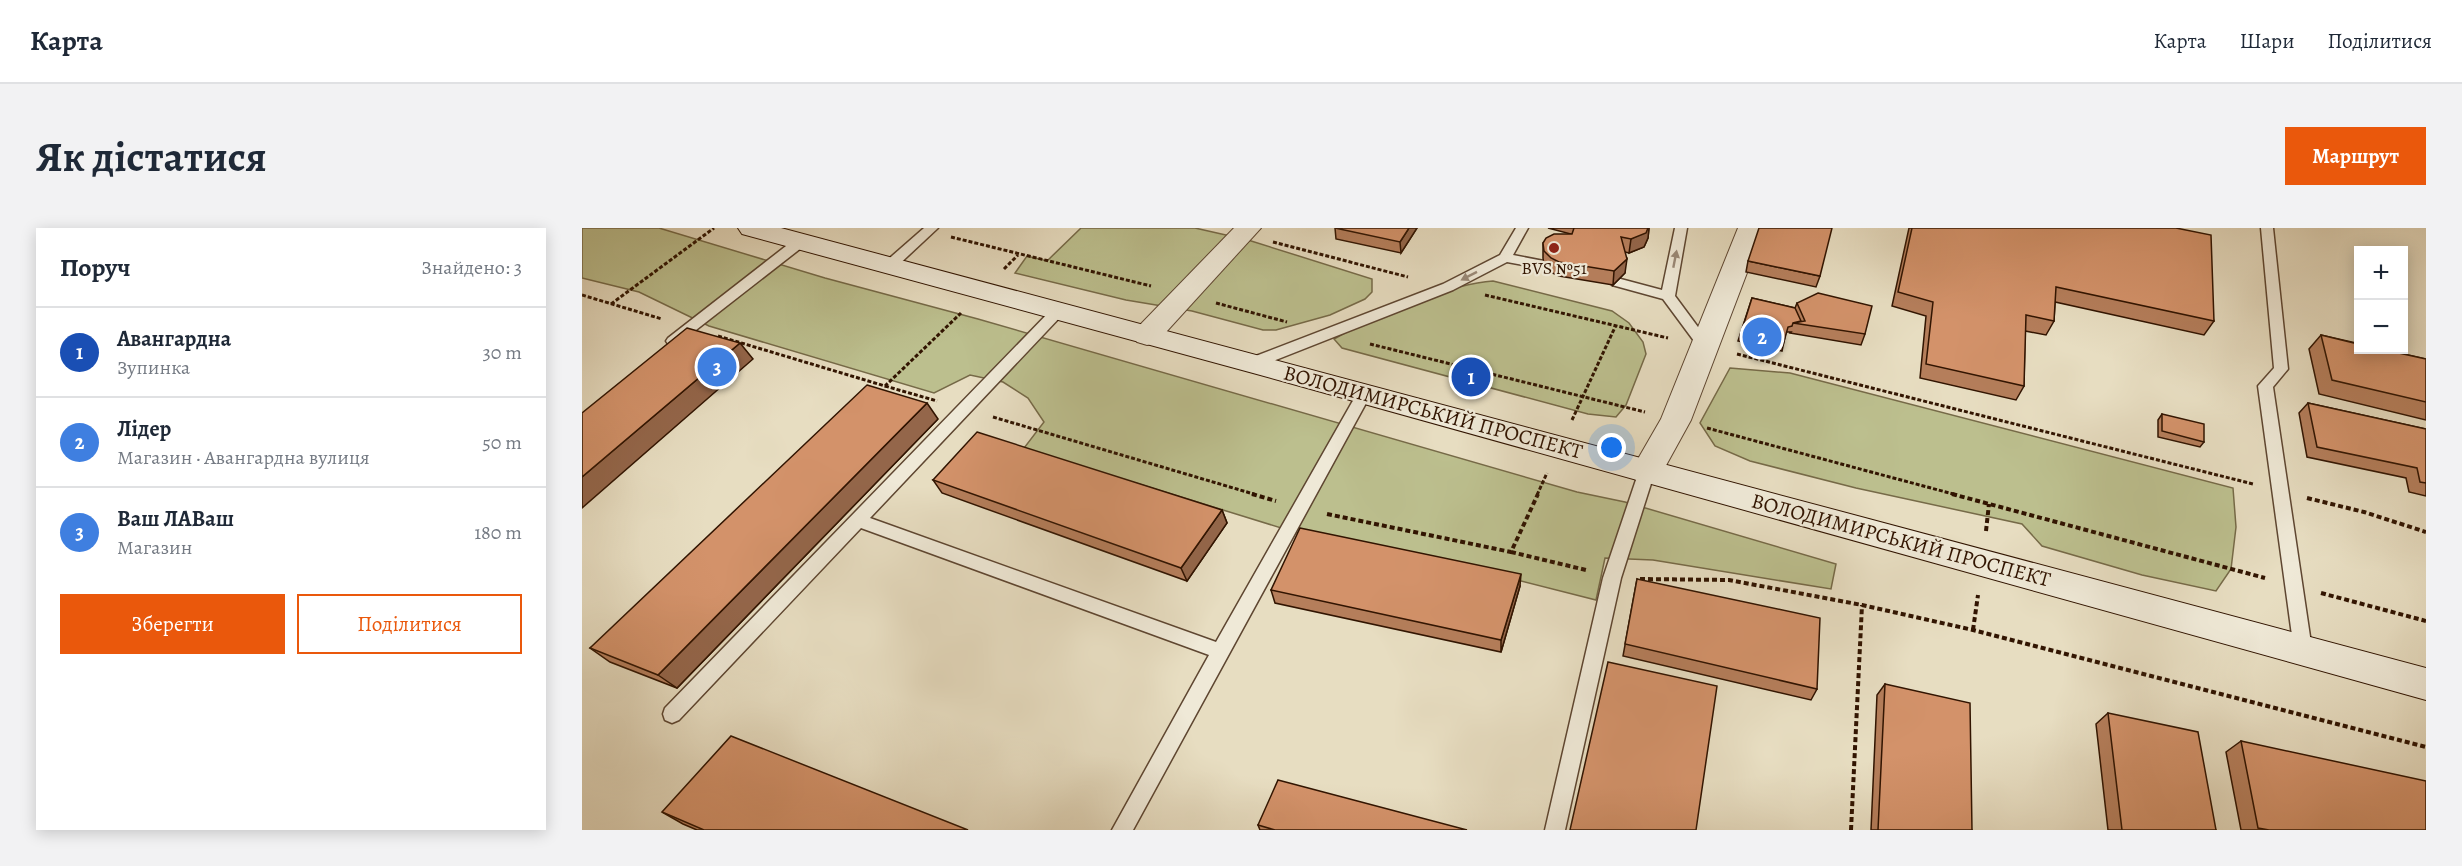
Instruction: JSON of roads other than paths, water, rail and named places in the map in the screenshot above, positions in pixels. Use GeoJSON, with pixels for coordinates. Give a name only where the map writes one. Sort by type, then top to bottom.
{"type":"FeatureCollection","features":[{"type":"Feature","properties":{"kind":"main road","name":"ВОЛОДИМИРСЬКИЙ ПРОСПЕКТ"},"geometry":{"type":"LineString","coordinates":[[751,228],[2426,684]]}},
{"type":"Feature","properties":{"kind":"main road"},"geometry":{"type":"LineString","coordinates":[[1147,335],[1248,228]]}},
{"type":"Feature","properties":{"kind":"main road"},"geometry":{"type":"LineString","coordinates":[[1647,471],[1676,420],[1751,228]]}},
{"type":"Feature","properties":{"kind":"lane"},"geometry":{"type":"LineString","coordinates":[[889,266],[932,228]]}},
{"type":"Feature","properties":{"kind":"lane"},"geometry":{"type":"LineString","coordinates":[[1253,363],[1448,287],[1505,258],[1522,228]]}},
{"type":"Feature","properties":{"kind":"lane"},"geometry":{"type":"LineString","coordinates":[[1668,296],[1681,228]]}},
{"type":"Feature","properties":{"kind":"lane"},"geometry":{"type":"LineString","coordinates":[[2267,228],[2281,369],[2265,386],[2278,491],[2303,650]]}},
{"type":"Feature","properties":{"kind":"lane"},"geometry":{"type":"LineString","coordinates":[[663,349],[800,242]]}},
{"type":"Feature","properties":{"kind":"lane"},"geometry":{"type":"LineString","coordinates":[[1505,258],[1544,265]]}},
{"type":"Feature","properties":{"kind":"lane"},"geometry":{"type":"LineString","coordinates":[[1617,282],[1668,296],[1705,346]]}},
{"type":"Feature","properties":{"kind":"lane"},"geometry":{"type":"LineString","coordinates":[[672,714],[1058,311]]}},
{"type":"Feature","properties":{"kind":"lane"},"geometry":{"type":"LineString","coordinates":[[1122,830],[1364,394]]}},
{"type":"Feature","properties":{"kind":"lane"},"geometry":{"type":"LineString","coordinates":[[1555,830],[1612,579],[1647,471]]}},
{"type":"Feature","properties":{"kind":"lane"},"geometry":{"type":"LineString","coordinates":[[858,520],[1220,651]]}},
{"type":"Feature","properties":{"kind":"place","name":"BVS №51"},"geometry":{"type":"Point","coordinates":[1554,248]}},
{"type":"Feature","properties":{"kind":"place","name":"Лідер"},"geometry":{"type":"Point","coordinates":[1762,337]}},
{"type":"Feature","properties":{"kind":"place","name":"Ваш ЛАВаш"},"geometry":{"type":"Point","coordinates":[717,367]}},
{"type":"Feature","properties":{"kind":"place","name":"Авангардна"},"geometry":{"type":"Point","coordinates":[1471,377]}}]}
